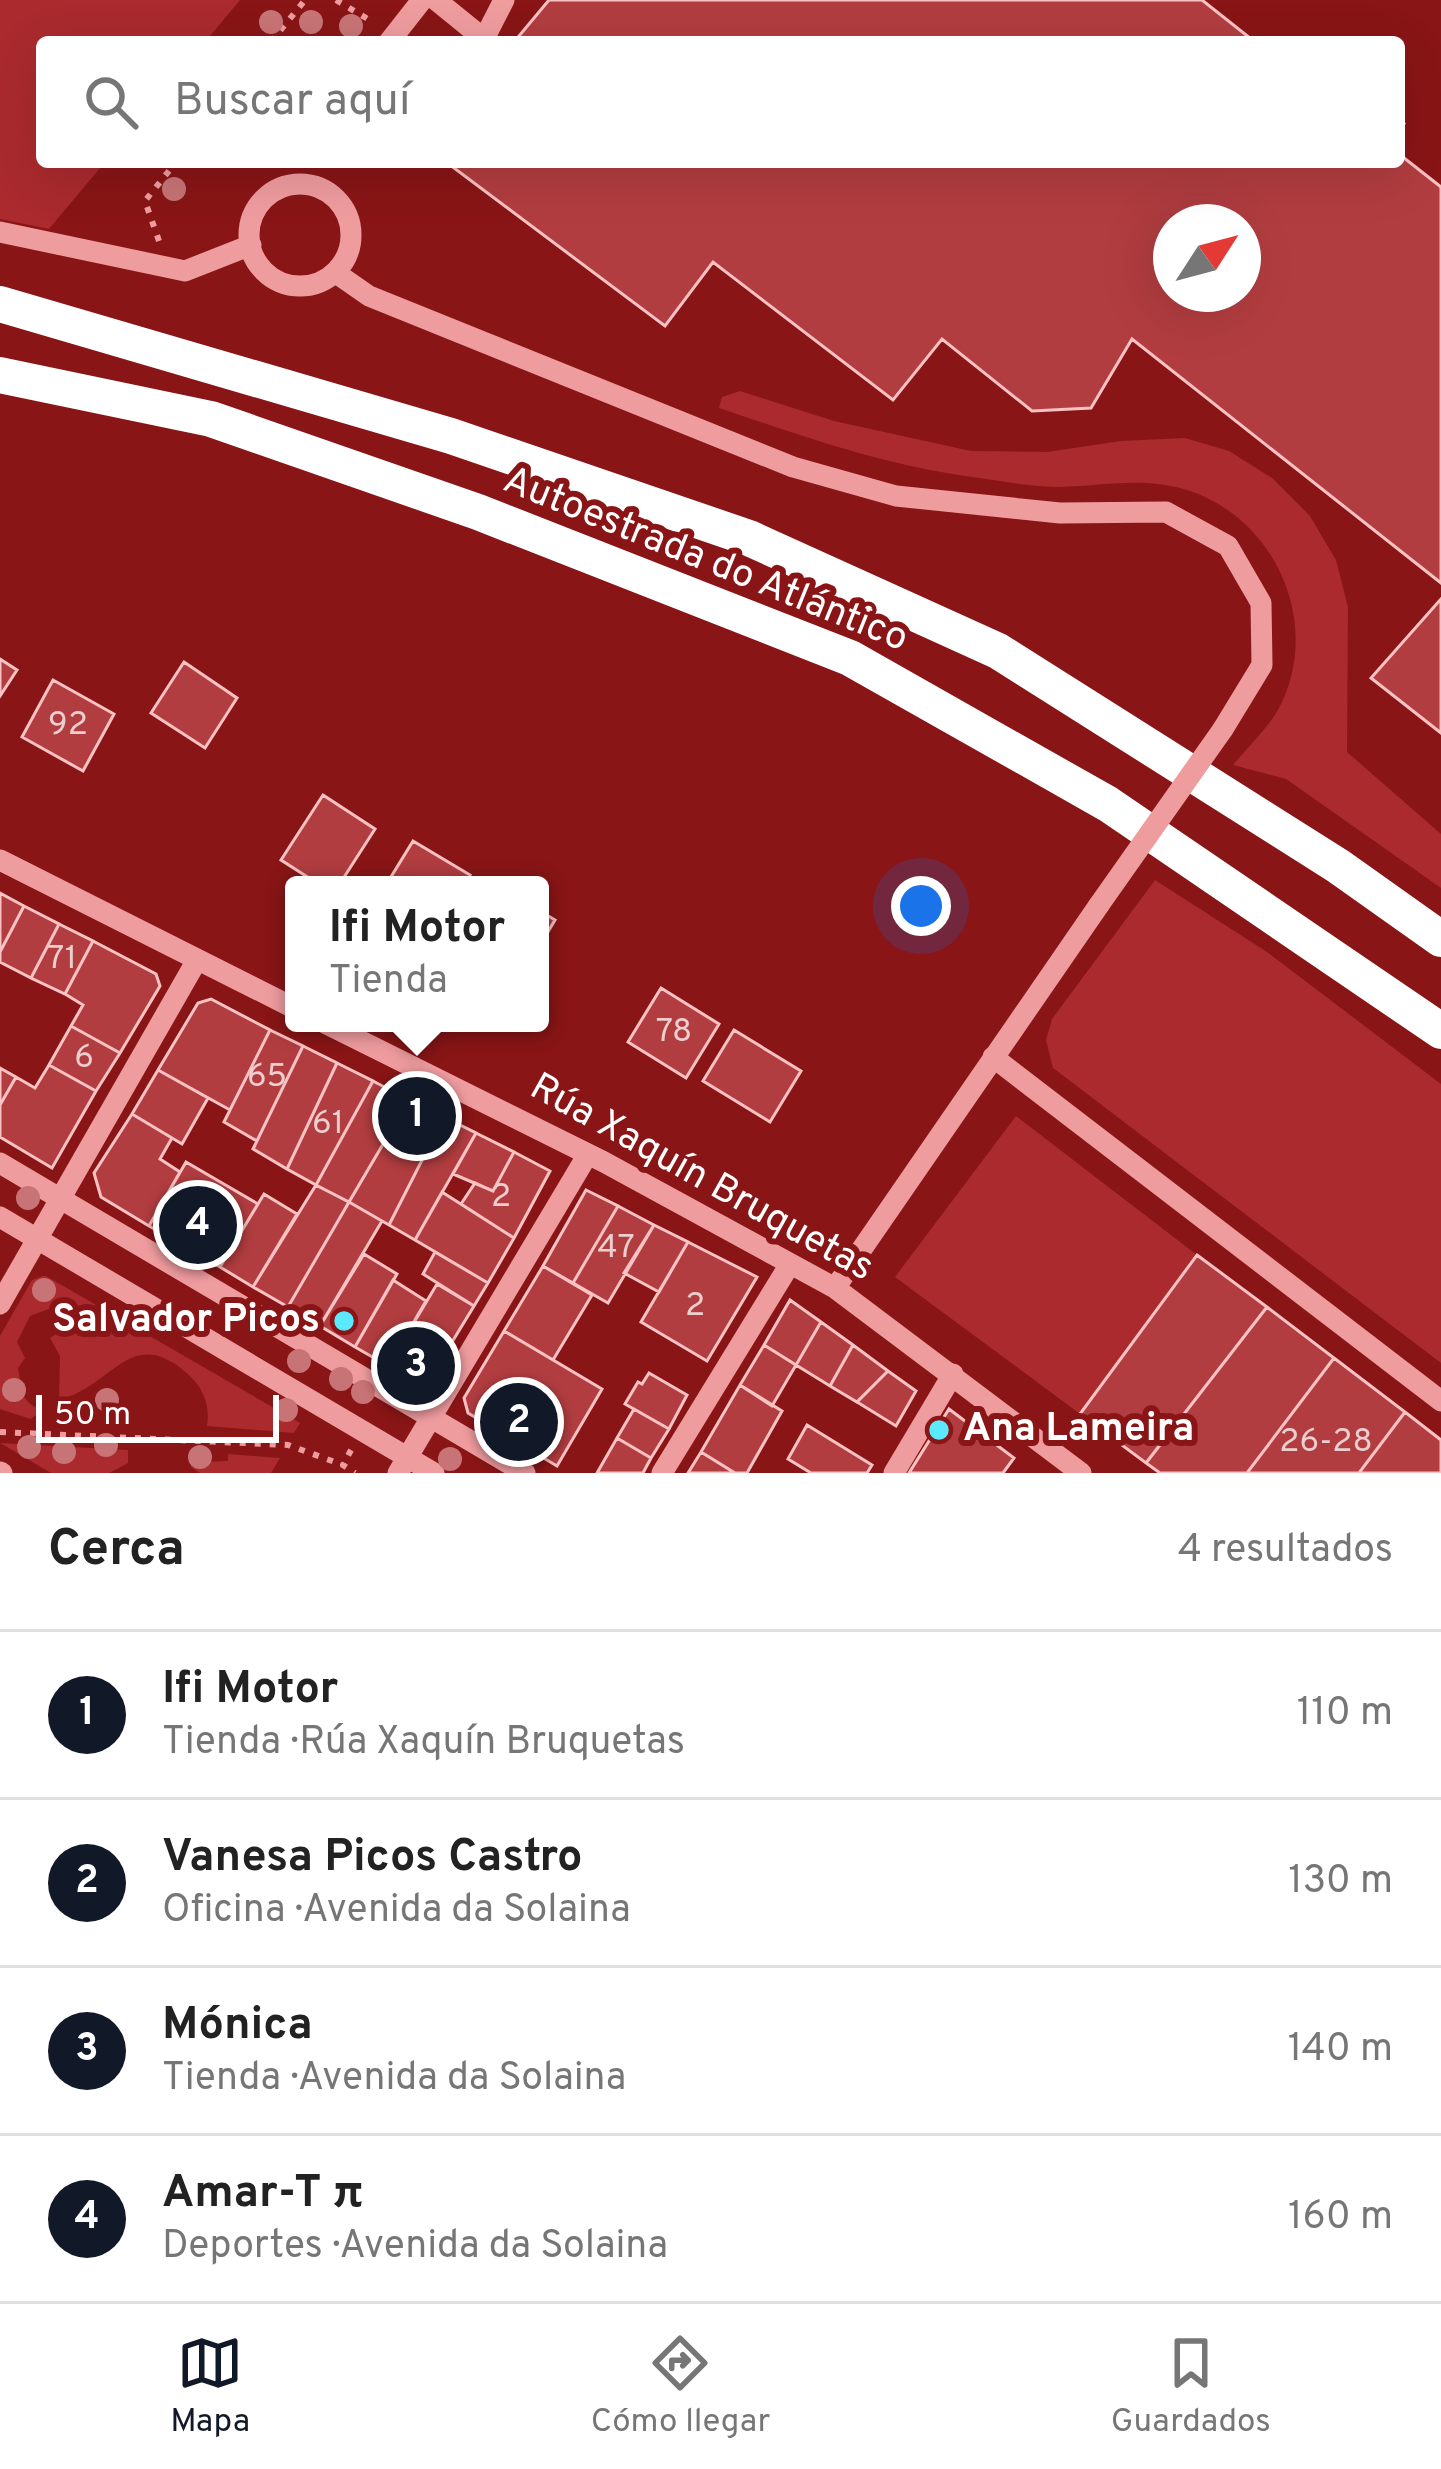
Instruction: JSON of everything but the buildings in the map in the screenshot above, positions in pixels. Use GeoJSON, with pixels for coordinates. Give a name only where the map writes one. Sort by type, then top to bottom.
{"type":"FeatureCollection","features":[{"type":"Feature","properties":{"kind":"highway","name":"Autoestrada do Atlántico"},"geometry":{"type":"LineString","coordinates":[[0,304],[451,436],[749,538],[998,651],[1338,866],[1441,939]]}},
{"type":"Feature","properties":{"kind":"highway","name":"Autoestrada do Atlántico"},"geometry":{"type":"LineString","coordinates":[[0,375],[211,419],[478,512],[850,658],[1108,803],[1441,1031]]}},
{"type":"Feature","properties":{"kind":"street"},"geometry":{"type":"LineString","coordinates":[[394,36],[422,0]]}},
{"type":"Feature","properties":{"kind":"street"},"geometry":{"type":"LineString","coordinates":[[436,0],[480,36]]}},
{"type":"Feature","properties":{"kind":"street"},"geometry":{"type":"LineString","coordinates":[[486,36],[504,0]]}},
{"type":"Feature","properties":{"kind":"street"},"geometry":{"type":"LineString","coordinates":[[300,184],[305,168]]}},
{"type":"Feature","properties":{"kind":"street"},"geometry":{"type":"LineString","coordinates":[[300,184],[325,190],[342,204],[352,238],[336,273],[322,283],[301,287],[283,284],[263,271],[249,233],[258,206],[271,193],[300,184]]}},
{"type":"Feature","properties":{"kind":"street"},"geometry":{"type":"LineString","coordinates":[[0,232],[185,271],[251,245]]}},
{"type":"Feature","properties":{"kind":"street"},"geometry":{"type":"LineString","coordinates":[[336,273],[369,296],[793,467],[896,496],[1060,513],[1166,512],[1228,546],[1261,604],[1262,665],[1223,729],[835,1288]]}},
{"type":"Feature","properties":{"kind":"street"},"geometry":{"type":"LineString","coordinates":[[0,860],[285,1004]]}},
{"type":"Feature","properties":{"kind":"street"},"geometry":{"type":"LineString","coordinates":[[0,1304],[197,960]]}},
{"type":"Feature","properties":{"kind":"street","name":"Rúa Xaquín Bruquetas"},"geometry":{"type":"LineString","coordinates":[[343,1032],[588,1154],[835,1288],[1081,1473]]}},
{"type":"Feature","properties":{"kind":"street"},"geometry":{"type":"LineString","coordinates":[[993,1057],[1441,1401]]}},
{"type":"Feature","properties":{"kind":"street"},"geometry":{"type":"LineString","coordinates":[[403,1465],[588,1154]]}},
{"type":"Feature","properties":{"kind":"street"},"geometry":{"type":"LineString","coordinates":[[0,1163],[525,1473]]}},
{"type":"Feature","properties":{"kind":"street"},"geometry":{"type":"LineString","coordinates":[[0,1217],[403,1465],[434,1473]]}},
{"type":"Feature","properties":{"kind":"street"},"geometry":{"type":"LineString","coordinates":[[662,1473],[790,1264]]}},
{"type":"Feature","properties":{"kind":"street"},"geometry":{"type":"LineString","coordinates":[[894,1473],[953,1374]]}},
{"type":"Feature","properties":{"kind":"path"},"geometry":{"type":"LineString","coordinates":[[277,36],[305,0]]}},
{"type":"Feature","properties":{"kind":"path"},"geometry":{"type":"LineString","coordinates":[[336,0],[388,36]]}},
{"type":"Feature","properties":{"kind":"path"},"geometry":{"type":"LineString","coordinates":[[168,267],[145,201],[171,168]]}},
{"type":"Feature","properties":{"kind":"path"},"geometry":{"type":"LineString","coordinates":[[0,1432],[288,1445],[343,1465]]}},
{"type":"Feature","properties":{"kind":"shaded area"},"geometry":{"type":"Polygon","coordinates":[[[0,0],[240,0],[210,36],[36,36],[36,168],[100,168],[49,229],[0,219],[0,0]]]}},
{"type":"Feature","properties":{"kind":"shaded area"},"geometry":{"type":"Polygon","coordinates":[[[740,391],[834,421],[971,451],[1047,452],[1185,438],[1229,451],[1272,478],[1310,516],[1336,560],[1348,607],[1347,752],[1441,834],[1441,888],[1286,779],[1233,765],[1279,708],[1292,673],[1296,636],[1291,601],[1278,568],[1258,538],[1232,513],[1201,495],[1165,485],[1044,486],[901,464],[719,408],[722,397],[740,391]]]}},
{"type":"Feature","properties":{"kind":"shaded area"},"geometry":{"type":"Polygon","coordinates":[[[1155,880],[1267,952],[1441,1084],[1441,1363],[1053,1068],[1046,1040],[1052,1019],[1155,880]]]}},
{"type":"Feature","properties":{"kind":"shaded area"},"geometry":{"type":"Polygon","coordinates":[[[1016,1116],[1197,1255],[1080,1414],[895,1277],[1016,1116]]]}},
{"type":"Feature","properties":{"kind":"shaded area"},"geometry":{"type":"Polygon","coordinates":[[[46,1276],[300,1423],[294,1433],[207,1426],[207,1405],[194,1380],[169,1360],[151,1355],[136,1356],[59,1399],[60,1356],[50,1338],[75,1323],[54,1307],[30,1316],[17,1342],[25,1358],[18,1368],[23,1394],[42,1410],[31,1419],[0,1409],[0,1336],[32,1280],[46,1276]]]}},
{"type":"Feature","properties":{"kind":"shaded area"},"geometry":{"type":"Polygon","coordinates":[[[0,1443],[128,1450],[128,1463],[109,1473],[51,1473],[0,1443]]]}},
{"type":"Feature","properties":{"kind":"shaded area"},"geometry":{"type":"Polygon","coordinates":[[[228,1454],[280,1458],[271,1473],[200,1473],[191,1467],[190,1455],[197,1455],[199,1462],[228,1461],[228,1454]]]}},
{"type":"Feature","properties":{"kind":"place","name":"Ifi Motor"},"geometry":{"type":"Point","coordinates":[417,1116]}},
{"type":"Feature","properties":{"kind":"place","name":"Amar-T π"},"geometry":{"type":"Point","coordinates":[198,1225]}},
{"type":"Feature","properties":{"kind":"place","name":"Salvador Picos"},"geometry":{"type":"Point","coordinates":[344,1321]}},
{"type":"Feature","properties":{"kind":"place","name":"Mónica"},"geometry":{"type":"Point","coordinates":[416,1366]}},
{"type":"Feature","properties":{"kind":"place","name":"Vanesa Picos Castro"},"geometry":{"type":"Point","coordinates":[519,1422]}},
{"type":"Feature","properties":{"kind":"place","name":"Ana Lameira"},"geometry":{"type":"Point","coordinates":[939,1430]}}]}
